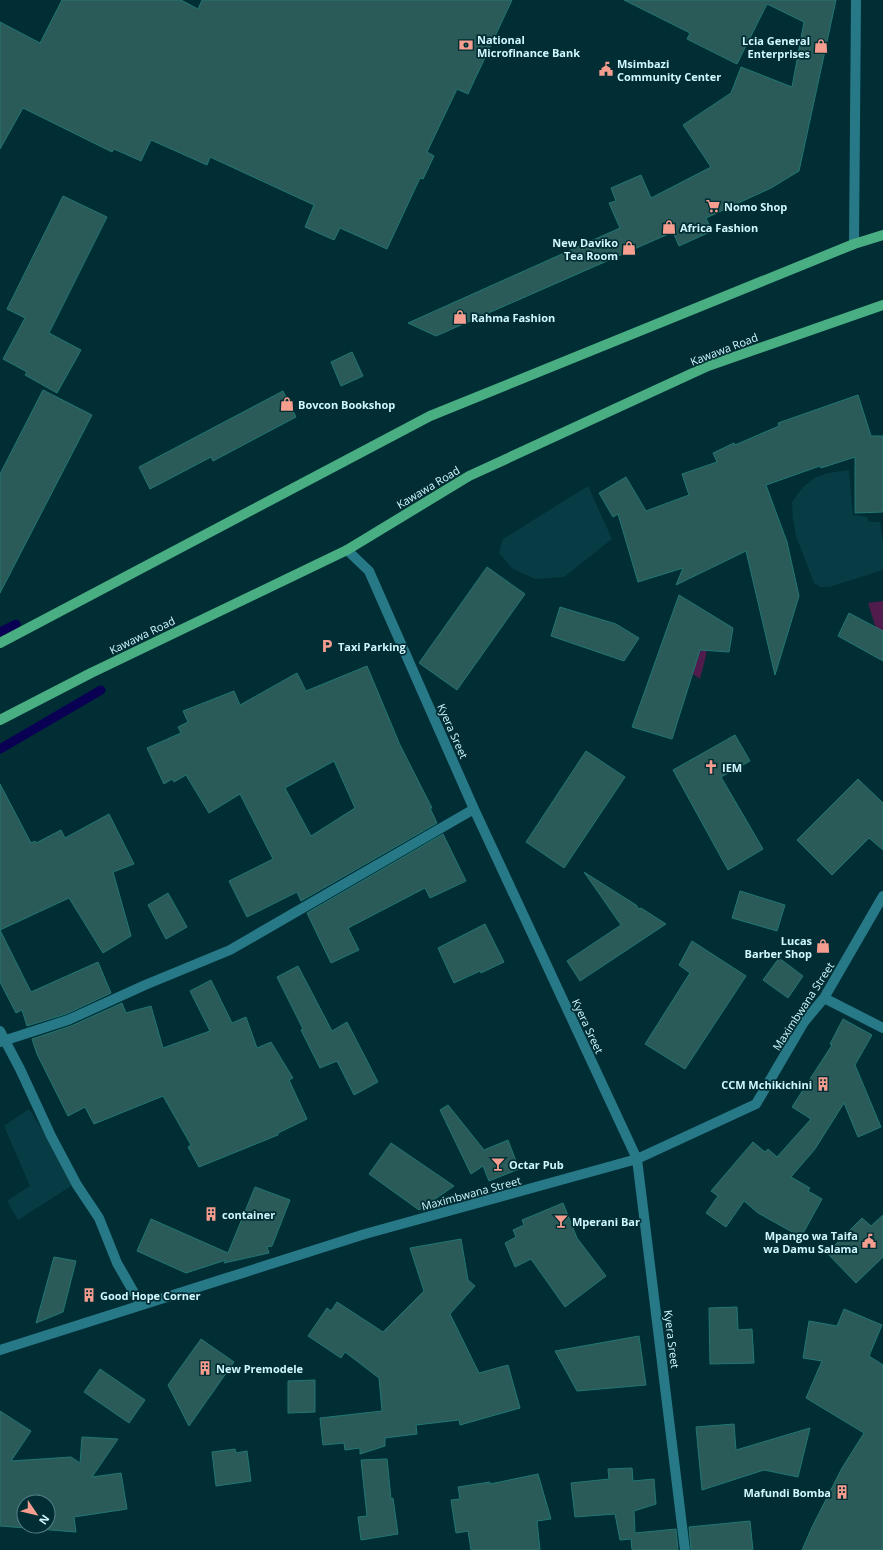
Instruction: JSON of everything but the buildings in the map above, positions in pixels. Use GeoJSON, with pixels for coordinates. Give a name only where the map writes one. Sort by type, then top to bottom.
{"type":"FeatureCollection","features":[{"type":"Feature","properties":{"kind":"main road"},"geometry":{"type":"LineString","coordinates":[[0,643],[430,416],[854,244],[883,235]]}},
{"type":"Feature","properties":{"kind":"main road","name":"Kawawa Road"},"geometry":{"type":"LineString","coordinates":[[0,720],[99,669],[347,550],[469,476],[708,366],[883,305]]}},
{"type":"Feature","properties":{"kind":"street"},"geometry":{"type":"LineString","coordinates":[[854,244],[856,0]]}},
{"type":"Feature","properties":{"kind":"street","name":"Kyera Sreet"},"geometry":{"type":"LineString","coordinates":[[347,550],[369,571],[474,809],[637,1159],[685,1550]]}},
{"type":"Feature","properties":{"kind":"street"},"geometry":{"type":"LineString","coordinates":[[142,1305],[117,1263],[99,1218],[77,1185],[51,1136],[20,1069],[2,1038],[68,1020],[145,985],[230,950],[474,809]]}},
{"type":"Feature","properties":{"kind":"street","name":"Maximbwana Street"},"geometry":{"type":"LineString","coordinates":[[0,1350],[365,1234],[637,1159],[756,1104],[804,1022],[824,998],[883,896]]}},
{"type":"Feature","properties":{"kind":"street"},"geometry":{"type":"LineString","coordinates":[[824,998],[883,1028]]}},
{"type":"Feature","properties":{"kind":"shaded area"},"geometry":{"type":"Polygon","coordinates":[[[849,470],[853,515],[867,517],[869,522],[880,522],[883,542],[883,570],[829,587],[820,587],[814,583],[796,536],[792,502],[803,487],[816,477],[829,473],[849,470]]]}},
{"type":"Feature","properties":{"kind":"shaded area"},"geometry":{"type":"Polygon","coordinates":[[[588,486],[612,539],[564,577],[535,579],[513,569],[499,553],[503,539],[588,486]]]}},
{"type":"Feature","properties":{"kind":"shaded area"},"geometry":{"type":"Polygon","coordinates":[[[883,601],[883,638],[879,638],[868,603],[883,601]]]}},
{"type":"Feature","properties":{"kind":"shaded area"},"geometry":{"type":"Polygon","coordinates":[[[665,637],[707,641],[706,655],[700,679],[661,652],[660,647],[665,637]]]}},
{"type":"Feature","properties":{"kind":"shaded area"},"geometry":{"type":"Polygon","coordinates":[[[29,1109],[76,1183],[18,1220],[7,1201],[30,1186],[4,1126],[29,1109]]]}},
{"type":"Feature","properties":{"kind":"waterway"},"geometry":{"type":"LineString","coordinates":[[0,632],[16,624]]}},
{"type":"Feature","properties":{"kind":"waterway"},"geometry":{"type":"LineString","coordinates":[[0,749],[101,690]]}},
{"type":"Feature","properties":{"kind":"place","name":"National Microfinance Bank"},"geometry":{"type":"Point","coordinates":[466,45]}},
{"type":"Feature","properties":{"kind":"place","name":"Lcia General Enterprises"},"geometry":{"type":"Point","coordinates":[821,46]}},
{"type":"Feature","properties":{"kind":"place","name":"Msimbazi Community Center"},"geometry":{"type":"Point","coordinates":[606,69]}},
{"type":"Feature","properties":{"kind":"place","name":"Nomo Shop"},"geometry":{"type":"Point","coordinates":[713,206]}},
{"type":"Feature","properties":{"kind":"place","name":"Africa Fashion"},"geometry":{"type":"Point","coordinates":[669,227]}},
{"type":"Feature","properties":{"kind":"place","name":"New Daviko Tea Room"},"geometry":{"type":"Point","coordinates":[629,248]}},
{"type":"Feature","properties":{"kind":"place","name":"Rahma Fashion"},"geometry":{"type":"Point","coordinates":[460,317]}},
{"type":"Feature","properties":{"kind":"place","name":"Bovcon Bookshop"},"geometry":{"type":"Point","coordinates":[287,404]}},
{"type":"Feature","properties":{"kind":"place","name":"Taxi Parking"},"geometry":{"type":"Point","coordinates":[327,646]}},
{"type":"Feature","properties":{"kind":"place","name":"IEM"},"geometry":{"type":"Point","coordinates":[711,767]}},
{"type":"Feature","properties":{"kind":"place","name":"Lucas Barber Shop"},"geometry":{"type":"Point","coordinates":[823,946]}},
{"type":"Feature","properties":{"kind":"place","name":"CCM Mchikichini"},"geometry":{"type":"Point","coordinates":[823,1084]}},
{"type":"Feature","properties":{"kind":"place","name":"Octar Pub"},"geometry":{"type":"Point","coordinates":[498,1164]}},
{"type":"Feature","properties":{"kind":"place","name":"container"},"geometry":{"type":"Point","coordinates":[211,1214]}},
{"type":"Feature","properties":{"kind":"place","name":"Mperani Bar"},"geometry":{"type":"Point","coordinates":[561,1221]}},
{"type":"Feature","properties":{"kind":"place","name":"Mpango wa Taifa wa Damu Salama"},"geometry":{"type":"Point","coordinates":[869,1241]}},
{"type":"Feature","properties":{"kind":"place","name":"Good Hope Corner"},"geometry":{"type":"Point","coordinates":[89,1295]}},
{"type":"Feature","properties":{"kind":"place","name":"New Premodele"},"geometry":{"type":"Point","coordinates":[205,1368]}},
{"type":"Feature","properties":{"kind":"place","name":"Mafundi Bomba"},"geometry":{"type":"Point","coordinates":[842,1492]}}]}
